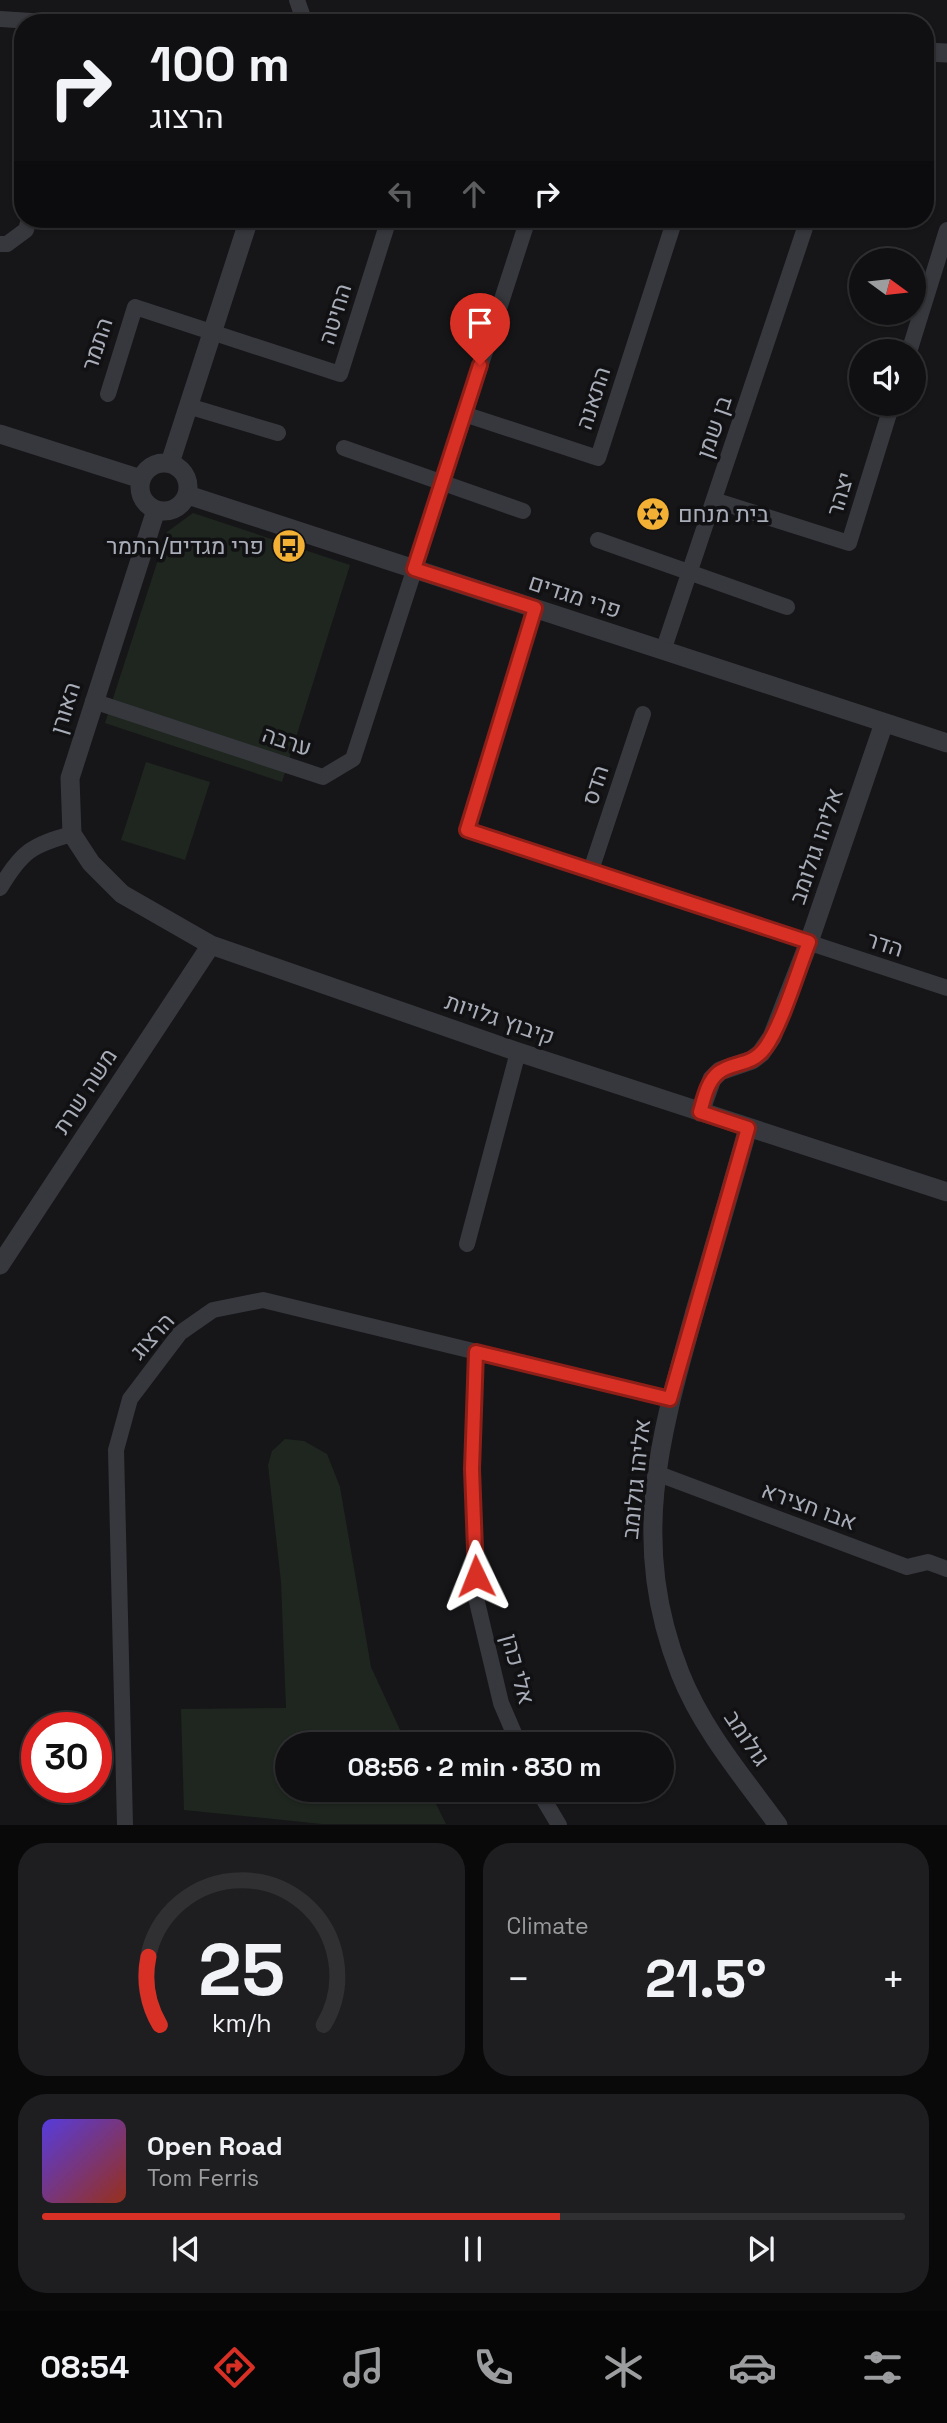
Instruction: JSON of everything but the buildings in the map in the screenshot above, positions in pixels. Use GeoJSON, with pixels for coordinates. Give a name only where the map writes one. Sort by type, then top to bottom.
{"type":"FeatureCollection","features":[{"type":"Feature","properties":{"kind":"street"},"geometry":{"type":"LineString","coordinates":[[0,244],[7,244],[27,228]]}},
{"type":"Feature","properties":{"kind":"street"},"geometry":{"type":"LineString","coordinates":[[170,463],[246,228]]}},
{"type":"Feature","properties":{"kind":"street","name":"החיטה"},"geometry":{"type":"LineString","coordinates":[[212,332],[340,374],[386,228]]}},
{"type":"Feature","properties":{"kind":"street","name":"ערבה"},"geometry":{"type":"LineString","coordinates":[[93,701],[323,777],[353,759],[525,228]]}},
{"type":"Feature","properties":{"kind":"street","name":"התאנה"},"geometry":{"type":"LineString","coordinates":[[464,414],[598,458],[672,228]]}},
{"type":"Feature","properties":{"kind":"street","name":"בן שמן"},"geometry":{"type":"LineString","coordinates":[[663,651],[805,228]]}},
{"type":"Feature","properties":{"kind":"street"},"geometry":{"type":"LineString","coordinates":[[913,339],[947,230]]}},
{"type":"Feature","properties":{"kind":"street","name":"התמר"},"geometry":{"type":"LineString","coordinates":[[108,394],[135,307],[212,332]]}},
{"type":"Feature","properties":{"kind":"street"},"geometry":{"type":"LineString","coordinates":[[188,406],[278,433]]}},
{"type":"Feature","properties":{"kind":"street","name":"יצהר"},"geometry":{"type":"LineString","coordinates":[[714,500],[849,543],[888,416]]}},
{"type":"Feature","properties":{"kind":"street"},"geometry":{"type":"LineString","coordinates":[[0,434],[141,480]]}},
{"type":"Feature","properties":{"kind":"street"},"geometry":{"type":"LineString","coordinates":[[344,448],[523,511]]}},
{"type":"Feature","properties":{"kind":"street"},"geometry":{"type":"LineString","coordinates":[[170,463],[183,471],[187,479],[188,495],[175,509],[165,512],[156,510],[144,501],[141,480],[149,468],[156,464],[170,463]]}},
{"type":"Feature","properties":{"kind":"street","name":"פרי מגדים"},"geometry":{"type":"LineString","coordinates":[[188,495],[947,743]]}},
{"type":"Feature","properties":{"kind":"street","name":"האורן"},"geometry":{"type":"LineString","coordinates":[[72,834],[70,778],[156,510]]}},
{"type":"Feature","properties":{"kind":"street"},"geometry":{"type":"LineString","coordinates":[[598,540],[787,607]]}},
{"type":"Feature","properties":{"kind":"street"},"geometry":{"type":"LineString","coordinates":[[535,608],[467,830],[809,942]]}},
{"type":"Feature","properties":{"kind":"street","name":"הדס"},"geometry":{"type":"LineString","coordinates":[[591,870],[643,714]]}},
{"type":"Feature","properties":{"kind":"street","name":"אליהו גולומב"},"geometry":{"type":"LineString","coordinates":[[700,1112],[712,1079],[720,1071],[752,1060],[767,1045],[809,942],[884,723]]}},
{"type":"Feature","properties":{"kind":"street"},"geometry":{"type":"LineString","coordinates":[[0,888],[22,856],[41,842],[72,834]]}},
{"type":"Feature","properties":{"kind":"street","name":"קיבוץ גלויות"},"geometry":{"type":"LineString","coordinates":[[72,834],[91,863],[122,894],[211,945],[518,1052],[947,1192]]}},
{"type":"Feature","properties":{"kind":"street","name":"הדר"},"geometry":{"type":"LineString","coordinates":[[809,942],[947,988]]}},
{"type":"Feature","properties":{"kind":"street","name":"משה שרת"},"geometry":{"type":"LineString","coordinates":[[0,1265],[211,945]]}},
{"type":"Feature","properties":{"kind":"street"},"geometry":{"type":"LineString","coordinates":[[467,1244],[518,1052]]}},
{"type":"Feature","properties":{"kind":"street","name":"אליהו גולומב"},"geometry":{"type":"LineString","coordinates":[[681,1675],[662,1620],[653,1565],[651,1520],[656,1473],[670,1399],[748,1128]]}},
{"type":"Feature","properties":{"kind":"street","name":"הרצוג"},"geometry":{"type":"LineString","coordinates":[[125,1825],[116,1450],[130,1399],[180,1333],[213,1310],[263,1300],[670,1399]]}},
{"type":"Feature","properties":{"kind":"street","name":"אלי כהן"},"geometry":{"type":"LineString","coordinates":[[476,1352],[472,1469],[477,1602],[501,1703],[513,1732]]}},
{"type":"Feature","properties":{"kind":"street","name":"אבו חצירא"},"geometry":{"type":"LineString","coordinates":[[656,1473],[907,1567],[928,1562],[947,1569]]}},
{"type":"Feature","properties":{"kind":"street","name":"גולומב"},"geometry":{"type":"LineString","coordinates":[[681,1675],[711,1733],[778,1825]]}},
{"type":"Feature","properties":{"kind":"street"},"geometry":{"type":"LineString","coordinates":[[545,1802],[559,1825]]}},
{"type":"Feature","properties":{"kind":"shaded area"},"geometry":{"type":"Polygon","coordinates":[[[193,513],[350,565],[282,782],[105,723],[167,532],[193,513]]]}},
{"type":"Feature","properties":{"kind":"shaded area"},"geometry":{"type":"Polygon","coordinates":[[[146,762],[210,782],[185,860],[121,840],[146,762]]]}},
{"type":"Feature","properties":{"kind":"shaded area"},"geometry":{"type":"Polygon","coordinates":[[[285,1439],[304,1441],[327,1454],[340,1487],[371,1667],[401,1732],[275,1732],[275,1802],[435,1802],[446,1824],[322,1824],[184,1810],[181,1709],[286,1708],[281,1582],[268,1465],[272,1451],[285,1439]]]}},
{"type":"Feature","properties":{"kind":"place","name":"בית מנחם"},"geometry":{"type":"Point","coordinates":[653,514]}},
{"type":"Feature","properties":{"kind":"place","name":"פרי מגדים/התמר"},"geometry":{"type":"Point","coordinates":[289,546]}},
{"type":"Feature","properties":{"kind":"route"},"geometry":{"type":"LineString","coordinates":[[476,1576],[472,1469],[476,1352],[670,1399],[748,1128],[700,1112],[712,1079],[720,1071],[752,1060],[767,1045],[809,942],[467,830],[535,608],[414,569],[480,365]]}}]}
